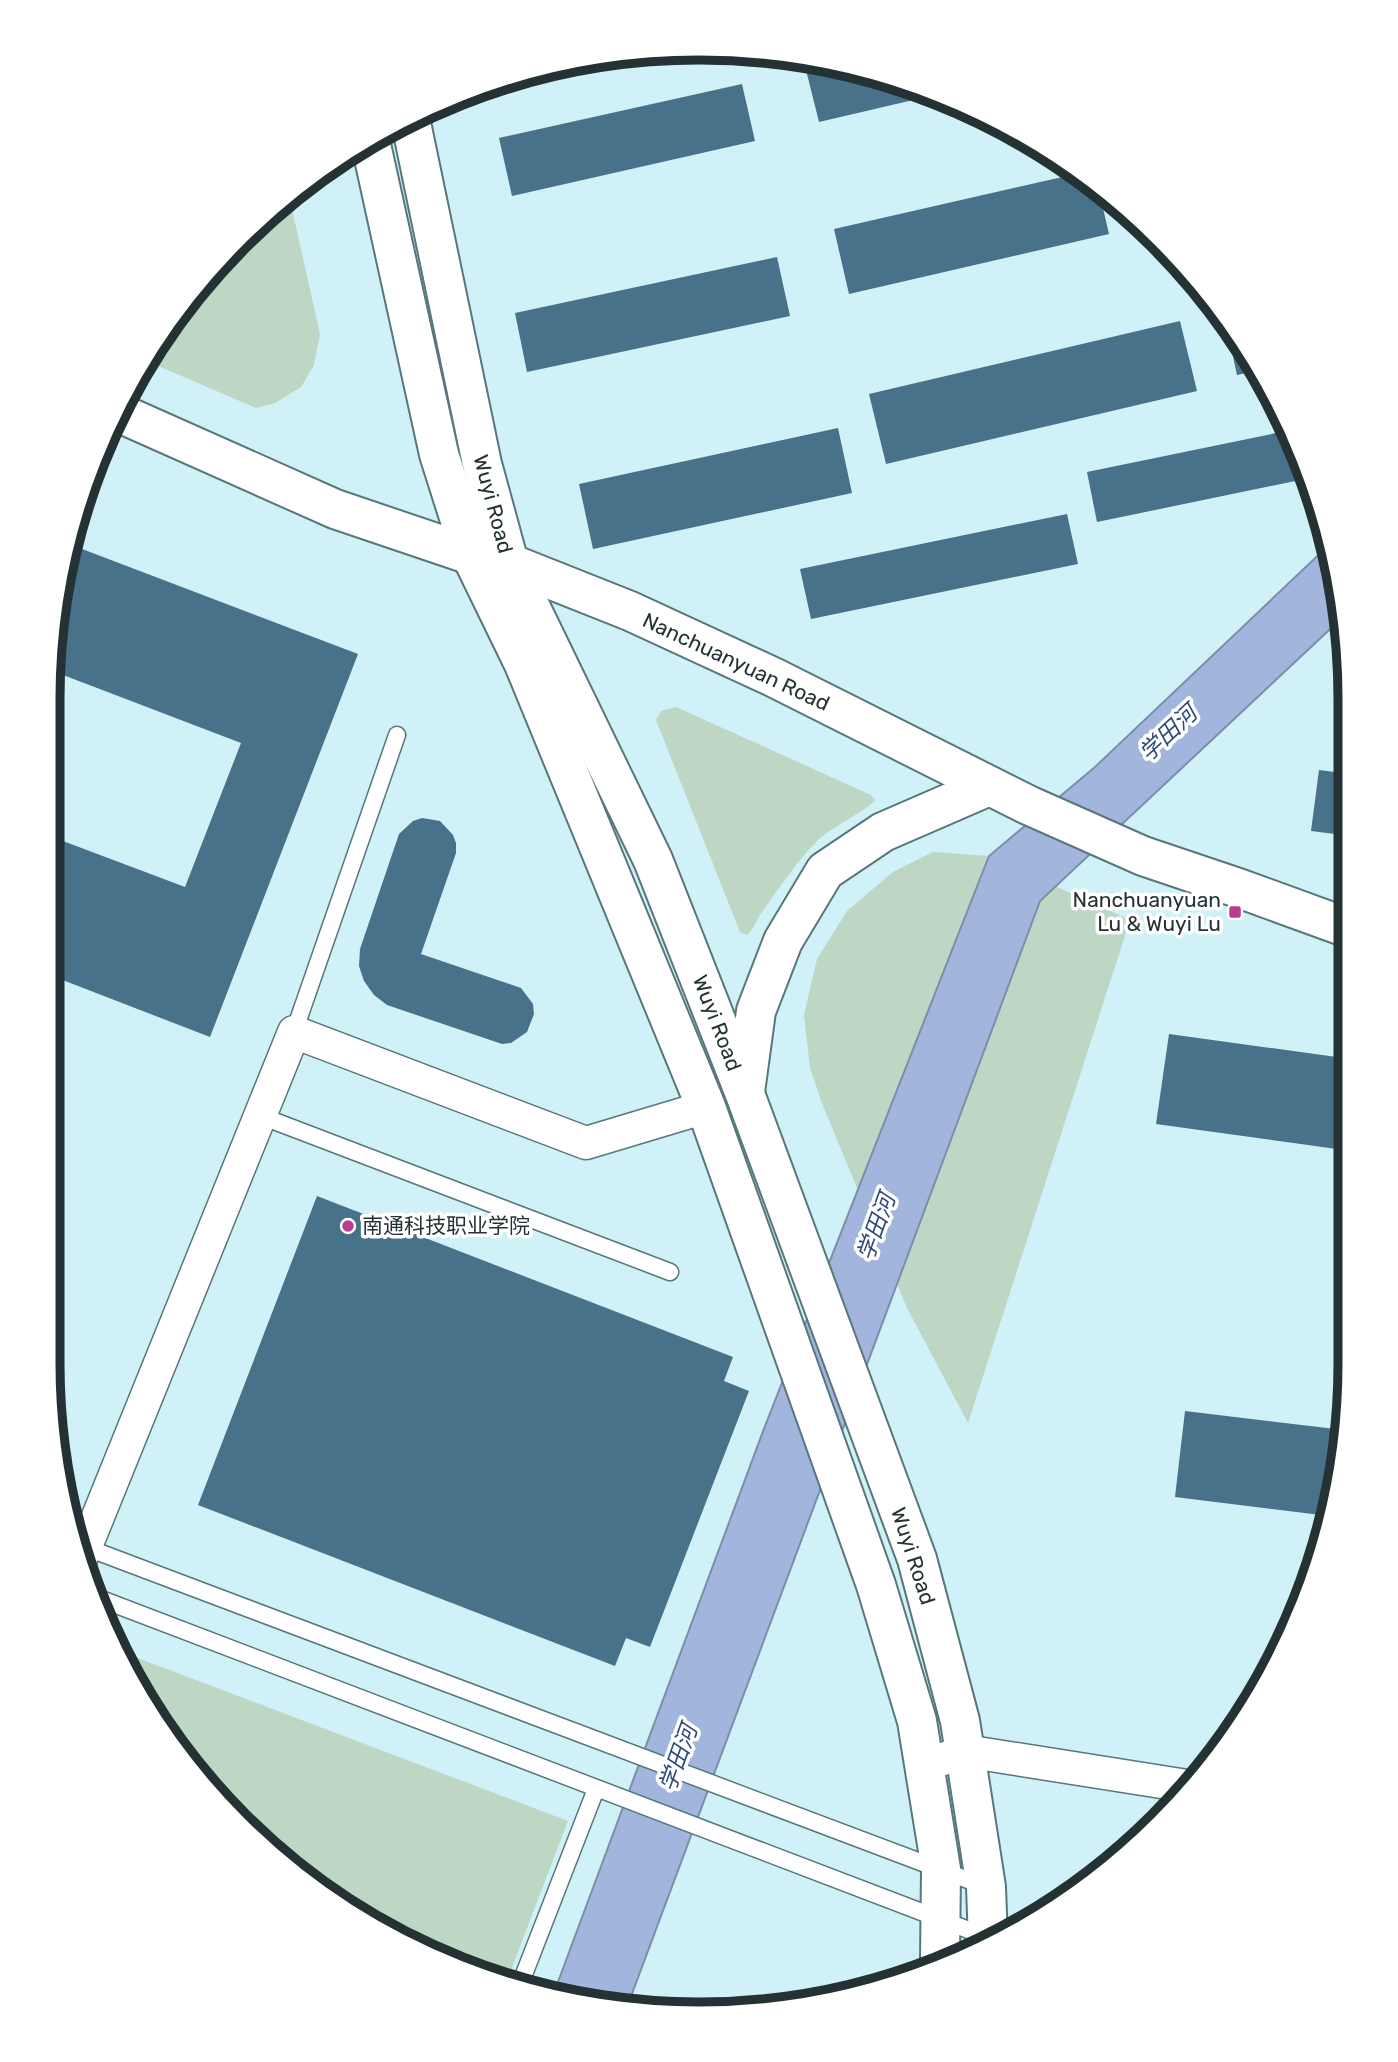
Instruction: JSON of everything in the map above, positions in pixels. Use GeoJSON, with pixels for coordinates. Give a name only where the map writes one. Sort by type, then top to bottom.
{"type":"FeatureCollection","features":[{"type":"Feature","properties":{"kind":"main road","name":"Wuyi Road"},"geometry":{"type":"LineString","coordinates":[[412,127],[482,464],[509,563],[653,860],[745,1094],[808,1271],[917,1559],[960,1721],[986,1887],[988,1934]]}},
{"type":"Feature","properties":{"kind":"main road","name":"Wuyi Road"},"geometry":{"type":"LineString","coordinates":[[372,149],[439,454],[471,555],[524,664],[706,1107],[876,1585],[917,1721],[941,1869],[940,1955]]}},
{"type":"Feature","properties":{"kind":"main road","name":"Nanchuanyuan Road"},"geometry":{"type":"LineString","coordinates":[[125,416],[335,509],[471,555],[509,563],[630,611],[773,677],[1028,805],[1143,856],[1338,924]]}},
{"type":"Feature","properties":{"kind":"main road"},"geometry":{"type":"LineString","coordinates":[[745,1094],[756,1011],[783,941],[825,871],[883,832],[989,786]]}},
{"type":"Feature","properties":{"kind":"street"},"geometry":{"type":"LineString","coordinates":[[86,1546],[294,1032],[586,1143],[706,1107]]}},
{"type":"Feature","properties":{"kind":"street"},"geometry":{"type":"LineString","coordinates":[[924,1766],[965,1751],[1180,1785]]}},
{"type":"Feature","properties":{"kind":"lane"},"geometry":{"type":"LineString","coordinates":[[294,1032],[397,735]]}},
{"type":"Feature","properties":{"kind":"lane"},"geometry":{"type":"LineString","coordinates":[[261,1116],[670,1272]]}},
{"type":"Feature","properties":{"kind":"lane"},"geometry":{"type":"LineString","coordinates":[[89,1556],[986,1887]]}},
{"type":"Feature","properties":{"kind":"lane"},"geometry":{"type":"LineString","coordinates":[[105,1601],[983,1937]]}},
{"type":"Feature","properties":{"kind":"lane"},"geometry":{"type":"LineString","coordinates":[[523,1978],[596,1789]]}},
{"type":"Feature","properties":{"kind":"green space"},"geometry":{"type":"Polygon","coordinates":[[[291,207],[320,334],[314,365],[301,387],[275,403],[256,408],[154,364],[218,277],[291,207]]]}},
{"type":"Feature","properties":{"kind":"green space"},"geometry":{"type":"Polygon","coordinates":[[[676,707],[871,795],[875,800],[823,835],[810,848],[747,935],[740,932],[656,720],[661,711],[676,707]]]}},
{"type":"Feature","properties":{"kind":"green space"},"geometry":{"type":"Polygon","coordinates":[[[933,852],[989,856],[1130,920],[968,1423],[907,1308],[823,1106],[810,1068],[804,1015],[817,959],[847,911],[893,872],[933,852]]]}},
{"type":"Feature","properties":{"kind":"green space"},"geometry":{"type":"Polygon","coordinates":[[[135,1657],[568,1821],[510,1974],[454,1954],[379,1917],[344,1895],[277,1844],[218,1785],[192,1752],[167,1718],[133,1661],[135,1657]]]}},
{"type":"Feature","properties":{"kind":"water","name":"学田河"},"geometry":{"type":"Polygon","coordinates":[[[1321,552],[1334,626],[1040,901],[630,1998],[556,1986],[765,1426],[989,856],[1095,767],[1321,552]]]}},
{"type":"Feature","properties":{"kind":"building"},"geometry":{"type":"Polygon","coordinates":[[[806,69],[865,81],[919,99],[819,122],[806,69]]]}},
{"type":"Feature","properties":{"kind":"building"},"geometry":{"type":"Polygon","coordinates":[[[742,84],[755,141],[512,196],[499,138],[742,84]]]}},
{"type":"Feature","properties":{"kind":"building"},"geometry":{"type":"Polygon","coordinates":[[[1066,176],[1102,203],[1109,234],[849,294],[834,229],[1066,176]]]}},
{"type":"Feature","properties":{"kind":"building"},"geometry":{"type":"Polygon","coordinates":[[[777,257],[790,316],[527,372],[515,313],[777,257]]]}},
{"type":"Feature","properties":{"kind":"building"},"geometry":{"type":"Polygon","coordinates":[[[1180,321],[1197,391],[886,464],[869,394],[1180,321]]]}},
{"type":"Feature","properties":{"kind":"building"},"geometry":{"type":"Polygon","coordinates":[[[1230,342],[1249,372],[1237,375],[1230,342]]]}},
{"type":"Feature","properties":{"kind":"building"},"geometry":{"type":"Polygon","coordinates":[[[838,428],[852,493],[593,549],[579,484],[838,428]]]}},
{"type":"Feature","properties":{"kind":"building"},"geometry":{"type":"Polygon","coordinates":[[[1280,432],[1300,480],[1097,522],[1087,472],[1280,432]]]}},
{"type":"Feature","properties":{"kind":"building"},"geometry":{"type":"Polygon","coordinates":[[[1067,514],[1078,564],[811,619],[800,569],[1067,514]]]}},
{"type":"Feature","properties":{"kind":"building"},"geometry":{"type":"Polygon","coordinates":[[[78,547],[358,654],[210,1037],[60,979],[60,840],[185,887],[241,743],[61,674],[65,616],[78,547]]]}},
{"type":"Feature","properties":{"kind":"building"},"geometry":{"type":"Polygon","coordinates":[[[1319,770],[1338,772],[1338,834],[1311,831],[1319,770]]]}},
{"type":"Feature","properties":{"kind":"building"},"geometry":{"type":"Polygon","coordinates":[[[422,818],[440,821],[453,835],[456,853],[421,954],[521,988],[533,1004],[534,1014],[527,1032],[511,1043],[502,1044],[387,1005],[374,995],[364,981],[359,966],[360,949],[399,834],[413,821],[422,818]]]}},
{"type":"Feature","properties":{"kind":"building"},"geometry":{"type":"Polygon","coordinates":[[[1169,1034],[1338,1057],[1338,1149],[1156,1124],[1169,1034]]]}},
{"type":"Feature","properties":{"kind":"building"},"geometry":{"type":"Polygon","coordinates":[[[317,1196],[733,1357],[724,1381],[749,1391],[650,1647],[626,1638],[615,1666],[198,1505],[317,1196]]]}},
{"type":"Feature","properties":{"kind":"building"},"geometry":{"type":"Polygon","coordinates":[[[1185,1411],[1335,1429],[1320,1515],[1175,1497],[1185,1411]]]}},
{"type":"Feature","properties":{"kind":"place","name":"Nanchuanyuan Lu & Wuyi Lu"},"geometry":{"type":"Point","coordinates":[1235,912]}},
{"type":"Feature","properties":{"kind":"place","name":"南通科技职业学院"},"geometry":{"type":"Point","coordinates":[348,1226]}}]}
